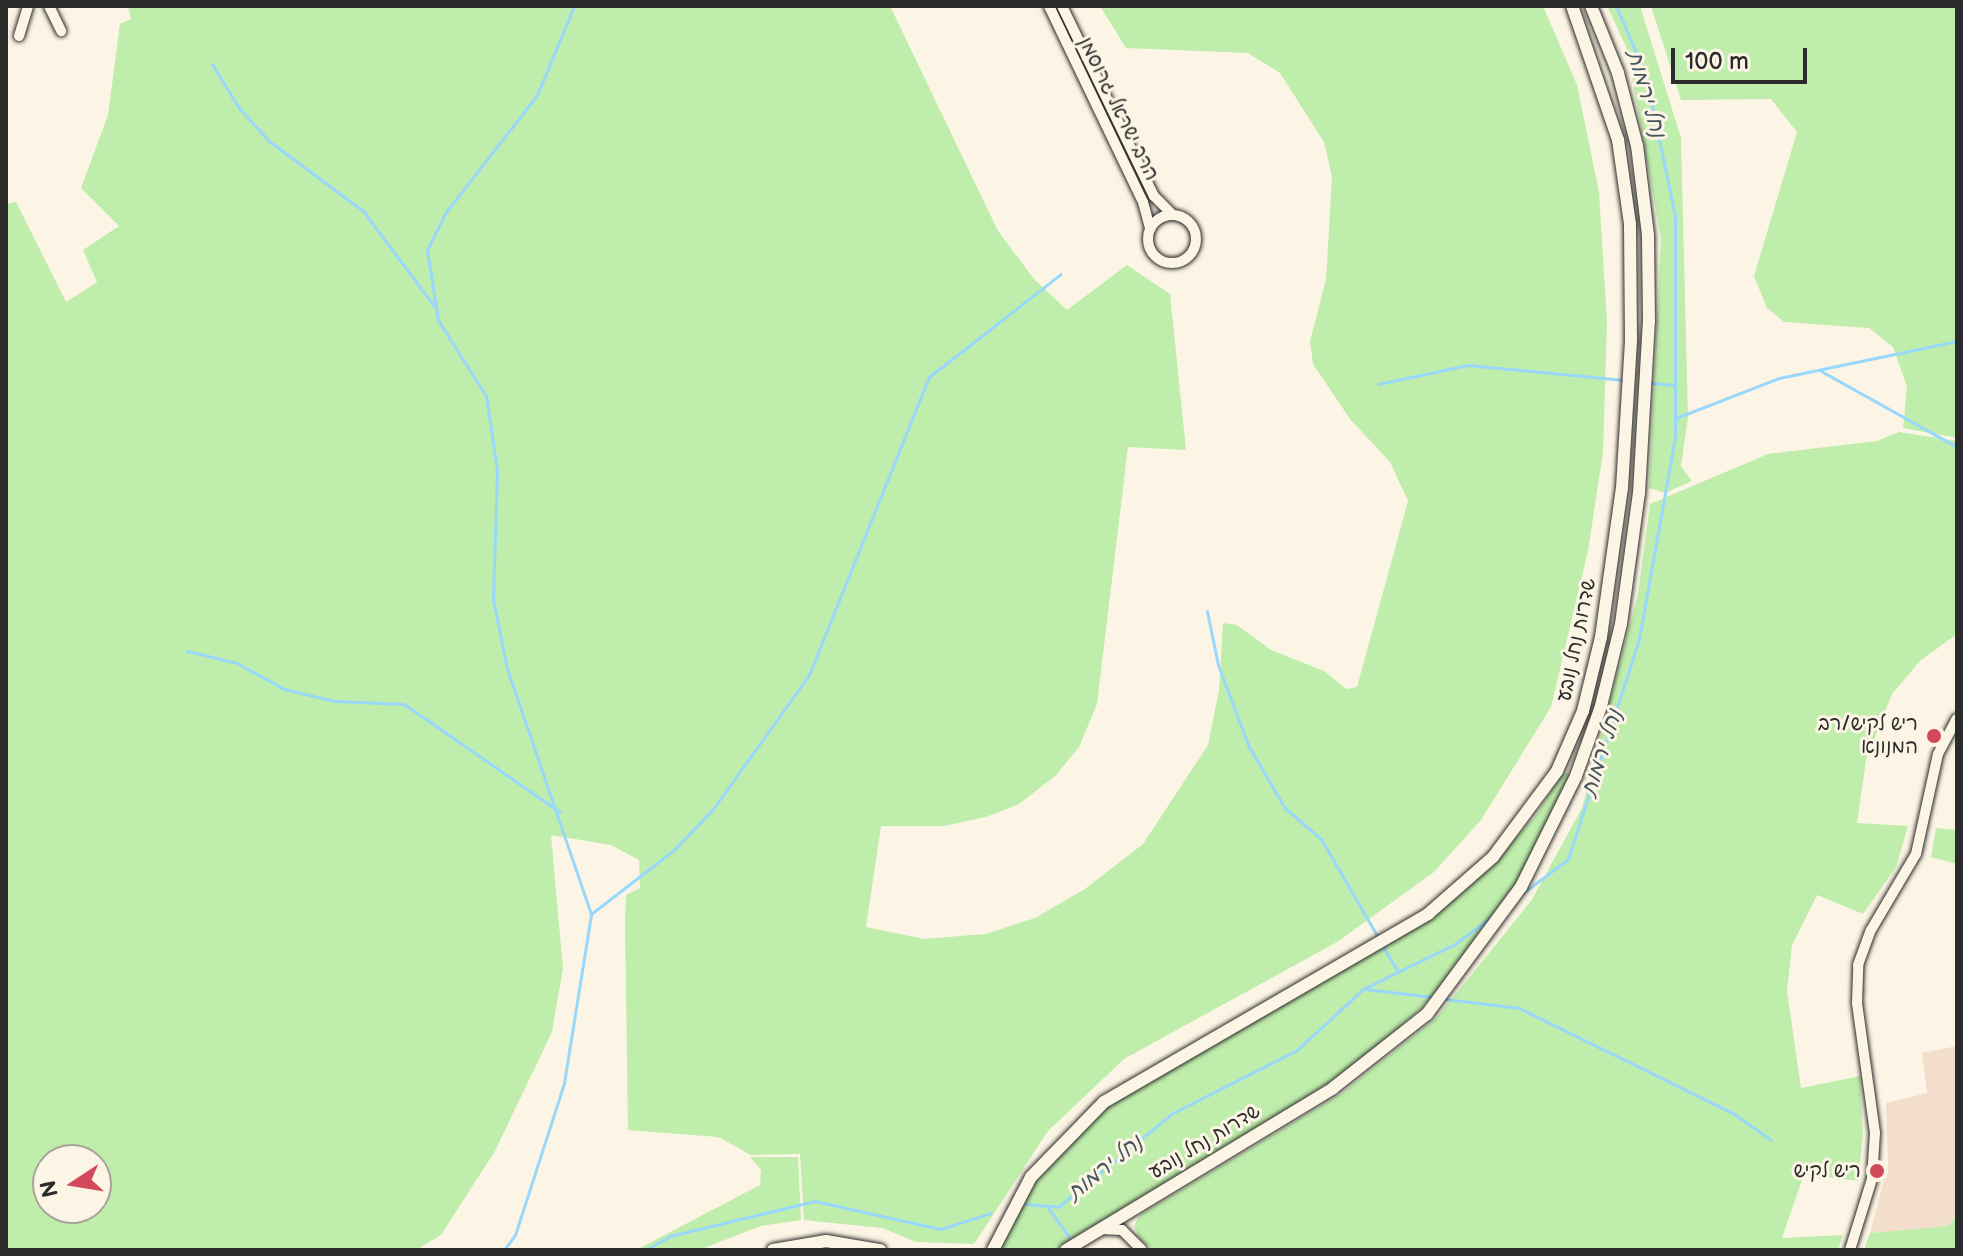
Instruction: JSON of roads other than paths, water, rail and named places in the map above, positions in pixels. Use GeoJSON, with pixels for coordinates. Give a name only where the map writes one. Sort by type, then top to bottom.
{"type":"FeatureCollection","features":[{"type":"Feature","properties":{"kind":"main road","name":"שדרות נחל נובע"},"geometry":{"type":"LineString","coordinates":[[993,1250],[1000,1231],[1037,1168],[1104,1102],[1428,914],[1493,857],[1557,771],[1583,711],[1601,637],[1622,488],[1631,340],[1630,224],[1618,140],[1572,6]]}},
{"type":"Feature","properties":{"kind":"main road","name":"שדרות נחל נובע"},"geometry":{"type":"LineString","coordinates":[[1066,1250],[1362,1070],[1427,1014],[1521,887],[1588,747],[1616,651],[1632,549],[1649,321],[1647,223],[1637,146],[1618,73],[1591,6]]}},
{"type":"Feature","properties":{"kind":"main road"},"geometry":{"type":"LineString","coordinates":[[985,1250],[1000,1231]]}},
{"type":"Feature","properties":{"kind":"main road"},"geometry":{"type":"LineString","coordinates":[[773,1250],[826,1241],[875,1249]]}},
{"type":"Feature","properties":{"kind":"street"},"geometry":{"type":"LineString","coordinates":[[19,36],[28,6]]}},
{"type":"Feature","properties":{"kind":"street"},"geometry":{"type":"LineString","coordinates":[[49,6],[61,31]]}},
{"type":"Feature","properties":{"kind":"street","name":"הרב ישראל גרוסמן"},"geometry":{"type":"LineString","coordinates":[[1049,6],[1143,202],[1150,229]]}},
{"type":"Feature","properties":{"kind":"street","name":"הרב ישראל גרוסמן"},"geometry":{"type":"LineString","coordinates":[[1062,6],[1154,196],[1172,214]]}},
{"type":"Feature","properties":{"kind":"street"},"geometry":{"type":"LineString","coordinates":[[1172,214],[1188,220],[1196,234],[1194,249],[1184,261],[1169,263],[1155,256],[1148,242],[1150,229],[1172,214]]}},
{"type":"Feature","properties":{"kind":"street"},"geometry":{"type":"LineString","coordinates":[[1850,1250],[1872,1179],[1875,1133],[1857,1003],[1858,965],[1871,930],[1916,854],[1938,754],[1957,719]]}},
{"type":"Feature","properties":{"kind":"street"},"geometry":{"type":"LineString","coordinates":[[1131,1237],[1129,1219],[1136,1207]]}},
{"type":"Feature","properties":{"kind":"street"},"geometry":{"type":"LineString","coordinates":[[1098,1230],[1118,1229],[1131,1237],[1142,1250]]}},
{"type":"Feature","properties":{"kind":"waterway"},"geometry":{"type":"LineString","coordinates":[[504,1250],[515,1235],[564,1083],[591,914],[507,669],[493,599],[497,471],[486,396],[438,320],[427,250],[446,212],[537,95],[574,6]]}},
{"type":"Feature","properties":{"kind":"waterway","name":"נחל ירמות"},"geometry":{"type":"LineString","coordinates":[[1523,893],[1568,859],[1639,639],[1675,437],[1675,216],[1645,73],[1616,6]]}},
{"type":"Feature","properties":{"kind":"waterway"},"geometry":{"type":"LineString","coordinates":[[212,64],[239,108],[269,141],[363,211],[434,306]]}},
{"type":"Feature","properties":{"kind":"waterway"},"geometry":{"type":"LineString","coordinates":[[591,914],[675,849],[713,809],[809,675],[929,377],[1061,274]]}},
{"type":"Feature","properties":{"kind":"waterway"},"geometry":{"type":"LineString","coordinates":[[1676,418],[1779,378],[1957,341]]}},
{"type":"Feature","properties":{"kind":"waterway"},"geometry":{"type":"LineString","coordinates":[[1378,384],[1468,365],[1623,380]]}},
{"type":"Feature","properties":{"kind":"waterway"},"geometry":{"type":"LineString","coordinates":[[1821,371],[1957,447]]}},
{"type":"Feature","properties":{"kind":"waterway"},"geometry":{"type":"LineString","coordinates":[[1651,383],[1675,385]]}},
{"type":"Feature","properties":{"kind":"waterway"},"geometry":{"type":"LineString","coordinates":[[1207,611],[1218,665],[1249,747],[1285,808],[1321,839],[1379,939]]}},
{"type":"Feature","properties":{"kind":"waterway"},"geometry":{"type":"LineString","coordinates":[[187,651],[237,663],[284,689],[334,701],[404,704],[560,812]]}},
{"type":"Feature","properties":{"kind":"waterway","name":"נחל ירמות"},"geometry":{"type":"LineString","coordinates":[[1026,1204],[1058,1207],[1173,1113],[1297,1050],[1363,989],[1455,944],[1495,914]]}},
{"type":"Feature","properties":{"kind":"waterway"},"geometry":{"type":"LineString","coordinates":[[1382,945],[1398,972]]}},
{"type":"Feature","properties":{"kind":"waterway"},"geometry":{"type":"LineString","coordinates":[[1365,989],[1433,997]]}},
{"type":"Feature","properties":{"kind":"waterway"},"geometry":{"type":"LineString","coordinates":[[1445,999],[1519,1008],[1734,1114],[1771,1140]]}},
{"type":"Feature","properties":{"kind":"waterway","name":"נחל ירמות"},"geometry":{"type":"LineString","coordinates":[[645,1250],[670,1236],[815,1201],[940,1229],[991,1213]]}},
{"type":"Feature","properties":{"kind":"waterway"},"geometry":{"type":"LineString","coordinates":[[1048,1208],[1069,1237]]}},
{"type":"Feature","properties":{"kind":"place","name":"ריש לקיש/רב המנונא"},"geometry":{"type":"Point","coordinates":[1934,736]}},
{"type":"Feature","properties":{"kind":"place","name":"ריש לקיש"},"geometry":{"type":"Point","coordinates":[1877,1171]}}]}
